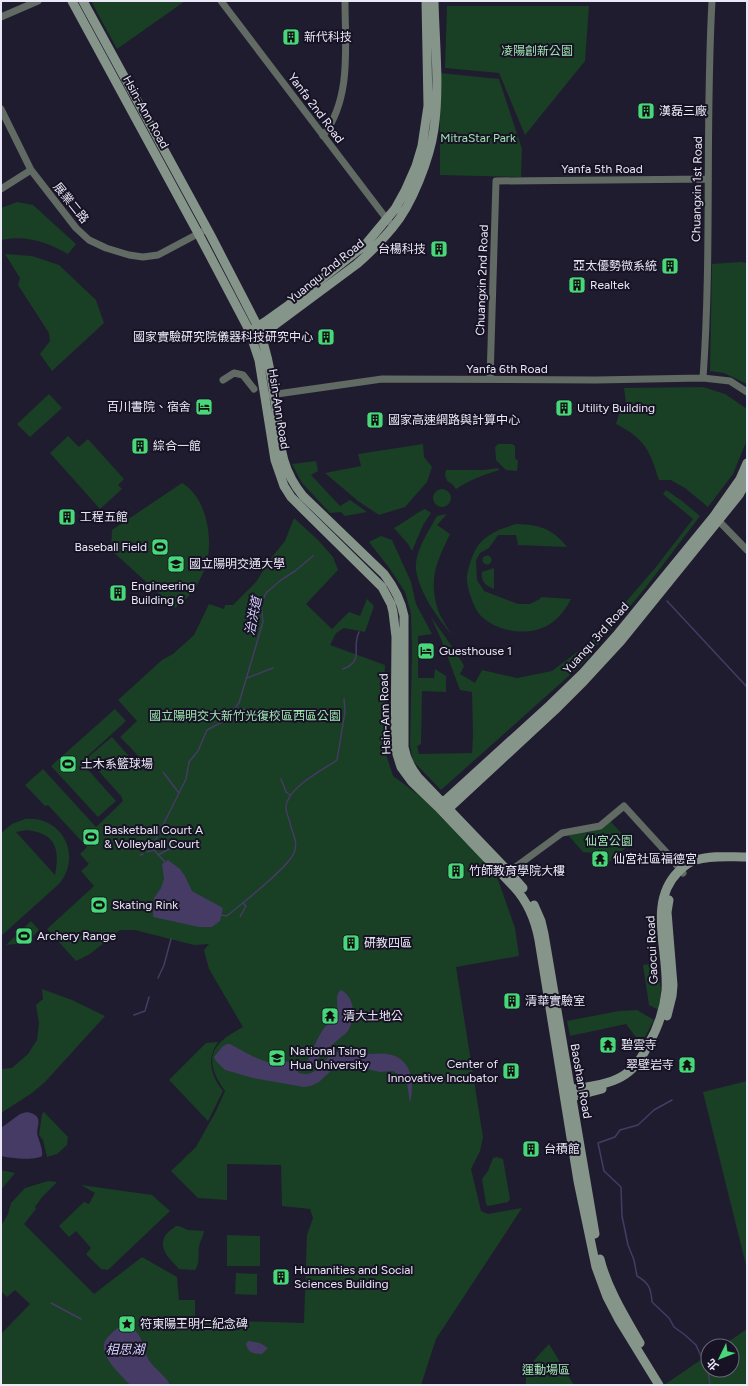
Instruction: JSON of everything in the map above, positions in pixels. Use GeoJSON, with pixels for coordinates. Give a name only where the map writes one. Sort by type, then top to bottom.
{"type":"FeatureCollection","features":[{"type":"Feature","properties":{"kind":"street"},"geometry":{"type":"LineString","coordinates":[[1,17],[38,1]]}},
{"type":"Feature","properties":{"kind":"street","name":"Hsin-Ann Road"},"geometry":{"type":"LineString","coordinates":[[72,1],[198,233],[254,328]]}},
{"type":"Feature","properties":{"kind":"street","name":"Hsin-Ann Road"},"geometry":{"type":"LineString","coordinates":[[83,1],[207,229],[254,328],[274,395],[282,454],[288,474],[295,486],[316,509],[384,574],[398,595],[402,604],[404,616],[404,747],[406,757],[410,768],[443,807]]}},
{"type":"Feature","properties":{"kind":"street","name":"Yanfa 2nd Road"},"geometry":{"type":"LineString","coordinates":[[221,1],[386,220],[394,226]]}},
{"type":"Feature","properties":{"kind":"street"},"geometry":{"type":"LineString","coordinates":[[323,136],[331,125],[345,81],[345,1]]}},
{"type":"Feature","properties":{"kind":"street","name":"Yuanqu 2nd Road"},"geometry":{"type":"LineString","coordinates":[[254,328],[286,307],[365,245],[395,209],[405,191],[416,166],[425,129],[428,106],[426,1]]}},
{"type":"Feature","properties":{"kind":"street","name":"Yuanqu 2nd Road"},"geometry":{"type":"LineString","coordinates":[[258,338],[357,264],[369,253],[394,226],[413,194],[423,170],[434,131],[437,89],[434,1]]}},
{"type":"Feature","properties":{"kind":"street","name":"Chuangxin 1st Road"},"geometry":{"type":"LineString","coordinates":[[703,378],[706,340],[709,56],[712,1]]}},
{"type":"Feature","properties":{"kind":"street","name":"展業二路"},"geometry":{"type":"LineString","coordinates":[[1,109],[31,170],[76,228],[89,240],[106,248],[129,255],[143,257],[158,255],[207,229]]}},
{"type":"Feature","properties":{"kind":"street"},"geometry":{"type":"LineString","coordinates":[[1,189],[31,170]]}},
{"type":"Feature","properties":{"kind":"street","name":"Yanfa 5th Road"},"geometry":{"type":"LineString","coordinates":[[496,181],[708,179]]}},
{"type":"Feature","properties":{"kind":"street","name":"Chuangxin 2nd Road"},"geometry":{"type":"LineString","coordinates":[[490,379],[496,181]]}},
{"type":"Feature","properties":{"kind":"street","name":"Hsin-Ann Road"},"geometry":{"type":"LineString","coordinates":[[258,338],[259,360],[264,396],[275,460],[284,486],[291,497],[382,587],[391,604],[394,612],[396,636],[395,738],[397,758],[405,774],[443,807]]}},
{"type":"Feature","properties":{"kind":"street"},"geometry":{"type":"LineString","coordinates":[[223,380],[234,373],[243,374],[254,388]]}},
{"type":"Feature","properties":{"kind":"street","name":"Yanfa 6th Road"},"geometry":{"type":"LineString","coordinates":[[264,396],[382,379],[596,380],[703,378],[730,381],[747,392]]}},
{"type":"Feature","properties":{"kind":"street","name":"Yuanqu 3rd Road"},"geometry":{"type":"LineString","coordinates":[[717,518],[747,463]]}},
{"type":"Feature","properties":{"kind":"street","name":"Yuanqu 3rd Road"},"geometry":{"type":"LineString","coordinates":[[443,807],[584,681],[621,641],[717,518],[739,495],[747,481]]}},
{"type":"Feature","properties":{"kind":"street"},"geometry":{"type":"LineString","coordinates":[[717,518],[747,550]]}},
{"type":"Feature","properties":{"kind":"street"},"geometry":{"type":"LineString","coordinates":[[506,874],[562,833],[600,826],[624,806],[682,871],[710,863],[747,862]]}},
{"type":"Feature","properties":{"kind":"street","name":"Baoshan Road"},"geometry":{"type":"LineString","coordinates":[[443,807],[533,903],[541,921],[567,1094],[578,1181],[599,1266],[610,1303],[659,1385]]}},
{"type":"Feature","properties":{"kind":"street","name":"Gaocui Road"},"geometry":{"type":"LineString","coordinates":[[567,1094],[611,1087],[637,1072],[648,1054],[666,1019],[674,985],[667,912],[670,895],[682,871],[695,860],[712,857],[747,857]]}},
{"type":"Feature","properties":{"kind":"street","name":"Baoshan Road"},"geometry":{"type":"LineString","coordinates":[[599,1266],[639,1342],[665,1385]]}},
{"type":"Feature","properties":{"kind":"green space"},"geometry":{"type":"Polygon","coordinates":[[[91,1],[185,1],[117,49],[91,1]]]}},
{"type":"Feature","properties":{"kind":"green space","name":"凌陽創新公園"},"geometry":{"type":"Polygon","coordinates":[[[447,6],[589,6],[585,61],[525,135],[499,73],[445,68],[447,6]]]}},
{"type":"Feature","properties":{"kind":"green space","name":"MitraStar Park"},"geometry":{"type":"Polygon","coordinates":[[[440,73],[499,79],[522,149],[521,177],[440,175],[440,73]]]}},
{"type":"Feature","properties":{"kind":"green space"},"geometry":{"type":"Polygon","coordinates":[[[17,202],[33,205],[76,244],[68,254],[44,243],[28,239],[19,238],[1,240],[1,208],[17,202]]]}},
{"type":"Feature","properties":{"kind":"green space"},"geometry":{"type":"Polygon","coordinates":[[[5,254],[32,256],[59,265],[96,300],[104,323],[52,371],[40,354],[50,341],[49,333],[18,285],[20,278],[5,254]]]}},
{"type":"Feature","properties":{"kind":"green space"},"geometry":{"type":"Polygon","coordinates":[[[747,263],[747,384],[724,373],[710,371],[712,264],[747,263]]]}},
{"type":"Feature","properties":{"kind":"green space"},"geometry":{"type":"Polygon","coordinates":[[[703,387],[725,394],[747,409],[747,440],[733,474],[708,507],[685,488],[671,480],[659,480],[645,446],[634,435],[616,424],[619,414],[627,410],[624,388],[703,387]]]}},
{"type":"Feature","properties":{"kind":"green space"},"geometry":{"type":"Polygon","coordinates":[[[49,394],[62,408],[30,437],[17,424],[49,394]]]}},
{"type":"Feature","properties":{"kind":"green space"},"geometry":{"type":"Polygon","coordinates":[[[68,436],[79,447],[88,439],[124,479],[118,485],[122,489],[100,509],[50,453],[68,436]]]}},
{"type":"Feature","properties":{"kind":"green space"},"geometry":{"type":"Polygon","coordinates":[[[423,444],[424,457],[432,467],[427,482],[405,507],[379,515],[358,501],[325,473],[361,466],[358,454],[423,444]]]}},
{"type":"Feature","properties":{"kind":"green space"},"geometry":{"type":"Polygon","coordinates":[[[498,444],[512,444],[515,446],[515,458],[518,461],[517,471],[506,470],[496,460],[495,447],[498,444]]]}},
{"type":"Feature","properties":{"kind":"green space"},"geometry":{"type":"Polygon","coordinates":[[[316,461],[318,471],[311,475],[340,506],[350,500],[367,512],[345,516],[341,512],[330,513],[302,483],[292,464],[316,461]]]}},
{"type":"Feature","properties":{"kind":"green space"},"geometry":{"type":"Polygon","coordinates":[[[498,468],[499,470],[477,478],[456,489],[447,481],[445,475],[446,470],[484,470],[498,468]]]}},
{"type":"Feature","properties":{"kind":"green space","name":"Baseball Field"},"geometry":{"type":"Polygon","coordinates":[[[182,483],[190,489],[201,506],[208,526],[209,547],[207,564],[198,583],[188,597],[175,608],[111,550],[112,530],[182,483]]]}},
{"type":"Feature","properties":{"kind":"green space"},"geometry":{"type":"Polygon","coordinates":[[[442,489],[448,492],[451,498],[448,504],[442,507],[436,504],[433,498],[436,492],[442,489]]]}},
{"type":"Feature","properties":{"kind":"green space"},"geometry":{"type":"Polygon","coordinates":[[[666,490],[700,516],[646,587],[581,665],[441,790],[413,761],[410,745],[412,652],[411,613],[405,592],[390,569],[369,542],[381,536],[392,540],[411,582],[416,604],[432,634],[418,636],[418,678],[434,678],[435,669],[446,676],[446,692],[422,691],[421,744],[417,746],[419,754],[472,753],[472,692],[460,690],[431,617],[453,647],[464,666],[460,674],[475,683],[482,670],[517,678],[552,671],[592,641],[656,567],[693,519],[663,494],[666,490]]]}},
{"type":"Feature","properties":{"kind":"green space"},"geometry":{"type":"Polygon","coordinates":[[[425,509],[431,513],[423,525],[412,551],[394,528],[425,509]]]}},
{"type":"Feature","properties":{"kind":"green space"},"geometry":{"type":"Polygon","coordinates":[[[447,514],[437,525],[450,534],[435,570],[434,589],[438,610],[452,635],[435,613],[425,596],[416,570],[417,556],[430,528],[437,516],[447,514]]]}},
{"type":"Feature","properties":{"kind":"green space","name":"國立陽明交大新竹光復校區西區公園"},"geometry":{"type":"Polygon","coordinates":[[[294,518],[318,540],[333,557],[338,570],[306,604],[332,629],[349,612],[360,616],[367,599],[374,606],[365,632],[344,628],[336,633],[330,645],[385,665],[384,688],[388,689],[384,748],[393,776],[427,801],[496,874],[515,928],[519,956],[456,967],[483,1137],[480,1151],[471,1169],[481,1211],[488,1214],[522,1208],[436,1339],[421,1385],[1,1385],[1,1334],[30,1304],[15,1290],[7,1297],[1,1291],[2,1224],[8,1214],[11,1203],[25,1188],[48,1181],[57,1182],[42,1197],[35,1207],[36,1209],[24,1224],[94,1294],[142,1257],[177,1277],[179,1300],[195,1300],[195,1320],[304,1323],[307,1235],[313,1218],[310,1209],[282,1206],[281,1165],[227,1164],[227,1200],[198,1198],[171,1171],[196,1147],[216,1111],[225,1091],[214,1070],[212,1061],[213,1053],[223,1040],[243,1027],[209,969],[204,950],[209,944],[194,945],[135,930],[120,930],[90,954],[76,961],[47,929],[94,886],[81,871],[89,864],[80,854],[87,847],[48,805],[45,806],[25,785],[43,769],[96,827],[123,801],[121,796],[87,758],[112,737],[142,771],[141,761],[120,737],[137,721],[118,700],[162,660],[173,654],[194,635],[209,604],[224,609],[225,605],[233,605],[256,582],[272,557],[285,541],[294,518]]]}},
{"type":"Feature","properties":{"kind":"green space"},"geometry":{"type":"Polygon","coordinates":[[[516,524],[532,525],[545,529],[556,536],[567,547],[518,545],[516,535],[498,535],[489,548],[480,553],[476,560],[477,580],[484,591],[518,604],[530,604],[541,597],[571,599],[560,616],[553,622],[537,630],[508,630],[494,625],[478,613],[469,592],[467,576],[471,561],[480,543],[495,532],[516,524]]]}},
{"type":"Feature","properties":{"kind":"green space"},"geometry":{"type":"Polygon","coordinates":[[[487,555],[492,560],[487,565],[482,560],[487,555]]]}},
{"type":"Feature","properties":{"kind":"green space"},"geometry":{"type":"Polygon","coordinates":[[[494,568],[494,589],[484,583],[482,572],[494,568]]]}},
{"type":"Feature","properties":{"kind":"green space","name":"土木系籃球場"},"geometry":{"type":"Polygon","coordinates":[[[115,709],[126,721],[81,762],[116,801],[98,817],[51,766],[115,709]]]}},
{"type":"Feature","properties":{"kind":"green space"},"geometry":{"type":"Polygon","coordinates":[[[25,819],[38,819],[49,824],[58,830],[65,840],[69,850],[69,861],[66,873],[59,884],[1,936],[1,833],[12,824],[25,819]],[[27,830],[16,832],[55,875],[57,857],[54,844],[50,839],[37,832],[27,830]]]}},
{"type":"Feature","properties":{"kind":"green space","name":"仙宮公園"},"geometry":{"type":"Polygon","coordinates":[[[610,821],[631,843],[607,864],[605,862],[604,854],[583,852],[568,835],[610,821]]]}},
{"type":"Feature","properties":{"kind":"green space","name":"Archery Range"},"geometry":{"type":"Polygon","coordinates":[[[31,921],[39,930],[26,943],[6,945],[31,921]]]}},
{"type":"Feature","properties":{"kind":"green space"},"geometry":{"type":"Polygon","coordinates":[[[656,963],[661,989],[659,1010],[649,1005],[643,965],[656,963]]]}},
{"type":"Feature","properties":{"kind":"green space"},"geometry":{"type":"Polygon","coordinates":[[[42,989],[72,1000],[105,1016],[45,1082],[32,1093],[1,1113],[1,1069],[12,1068],[28,1054],[37,1040],[39,1023],[36,1005],[43,999],[42,989]]]}},
{"type":"Feature","properties":{"kind":"green space"},"geometry":{"type":"Polygon","coordinates":[[[637,1010],[654,1020],[641,1044],[626,1024],[570,1036],[567,1021],[619,1011],[637,1010]]]}},
{"type":"Feature","properties":{"kind":"green space"},"geometry":{"type":"Polygon","coordinates":[[[218,1042],[214,1049],[211,1061],[215,1079],[223,1091],[208,1121],[169,1080],[206,1043],[218,1042]]]}},
{"type":"Feature","properties":{"kind":"green space"},"geometry":{"type":"Polygon","coordinates":[[[747,1081],[747,1269],[703,1092],[747,1081]]]}},
{"type":"Feature","properties":{"kind":"green space"},"geometry":{"type":"Polygon","coordinates":[[[44,1112],[68,1137],[67,1145],[57,1154],[47,1157],[43,1140],[39,1135],[42,1114],[44,1112]]]}},
{"type":"Feature","properties":{"kind":"green space"},"geometry":{"type":"Polygon","coordinates":[[[497,1157],[503,1159],[510,1199],[508,1202],[488,1206],[486,1204],[482,1179],[488,1171],[493,1158],[497,1157]]]}},
{"type":"Feature","properties":{"kind":"green space"},"geometry":{"type":"Polygon","coordinates":[[[1,1170],[15,1173],[1,1190],[1,1170]]]}},
{"type":"Feature","properties":{"kind":"green space"},"geometry":{"type":"Polygon","coordinates":[[[81,1185],[152,1195],[170,1211],[108,1270],[101,1269],[86,1254],[91,1248],[76,1231],[69,1237],[59,1226],[84,1202],[89,1204],[95,1193],[81,1185]]]}},
{"type":"Feature","properties":{"kind":"green space"},"geometry":{"type":"Polygon","coordinates":[[[176,1226],[188,1230],[204,1231],[199,1247],[198,1265],[195,1270],[179,1269],[170,1259],[163,1247],[164,1238],[176,1226]]]}},
{"type":"Feature","properties":{"kind":"green space"},"geometry":{"type":"Polygon","coordinates":[[[227,1235],[260,1236],[260,1266],[227,1266],[227,1235]]]}},
{"type":"Feature","properties":{"kind":"green space"},"geometry":{"type":"Polygon","coordinates":[[[236,1273],[257,1274],[257,1295],[235,1294],[236,1273]]]}},
{"type":"Feature","properties":{"kind":"green space"},"geometry":{"type":"Polygon","coordinates":[[[747,1329],[747,1385],[664,1385],[700,1360],[700,1378],[740,1378],[740,1338],[734,1338],[747,1329]]]}},
{"type":"Feature","properties":{"kind":"green space","name":"運動場區"},"geometry":{"type":"Polygon","coordinates":[[[549,1344],[574,1385],[526,1385],[527,1373],[530,1367],[549,1344]]]}},
{"type":"Feature","properties":{"kind":"water"},"geometry":{"type":"Polygon","coordinates":[[[168,860],[180,869],[192,891],[223,908],[220,921],[212,927],[199,927],[153,917],[154,898],[161,888],[164,879],[162,864],[168,860]]]}},
{"type":"Feature","properties":{"kind":"water"},"geometry":{"type":"Polygon","coordinates":[[[341,990],[346,993],[353,1008],[351,1026],[346,1033],[314,1063],[311,1064],[307,1062],[321,1032],[336,1013],[337,995],[341,990]]]}},
{"type":"Feature","properties":{"kind":"water"},"geometry":{"type":"Polygon","coordinates":[[[230,1044],[268,1062],[289,1062],[294,1065],[299,1073],[306,1074],[312,1073],[332,1054],[337,1052],[345,1051],[395,1056],[402,1060],[410,1072],[412,1087],[410,1103],[407,1083],[401,1076],[393,1071],[380,1072],[350,1065],[333,1069],[319,1082],[311,1086],[304,1087],[253,1078],[225,1070],[214,1057],[222,1047],[230,1044]]]}},
{"type":"Feature","properties":{"kind":"water"},"geometry":{"type":"Polygon","coordinates":[[[27,1112],[37,1116],[37,1133],[42,1149],[42,1156],[28,1159],[1,1156],[1,1128],[20,1114],[27,1112]]]}},
{"type":"Feature","properties":{"kind":"water","name":"相思湖"},"geometry":{"type":"Polygon","coordinates":[[[128,1325],[138,1334],[145,1353],[153,1366],[170,1385],[130,1385],[117,1372],[109,1361],[104,1349],[106,1339],[120,1326],[128,1325]]]}},
{"type":"Feature","properties":{"kind":"water"},"geometry":{"type":"Polygon","coordinates":[[[248,1341],[260,1343],[268,1348],[262,1354],[254,1353],[247,1347],[246,1344],[248,1341]]]}},
{"type":"Feature","properties":{"kind":"waterway","name":"治洪道"},"geometry":{"type":"LineString","coordinates":[[165,862],[154,850],[154,843],[186,779],[189,762],[198,751],[207,730],[224,721],[239,703],[263,622],[261,604],[266,593],[313,556]]}},
{"type":"Feature","properties":{"kind":"waterway"},"geometry":{"type":"LineString","coordinates":[[667,601],[747,687]]}},
{"type":"Feature","properties":{"kind":"waterway"},"geometry":{"type":"LineString","coordinates":[[343,669],[350,666],[356,658],[356,643],[359,632]]}},
{"type":"Feature","properties":{"kind":"waterway","name":"治洪道"},"geometry":{"type":"LineString","coordinates":[[247,678],[273,668]]}},
{"type":"Feature","properties":{"kind":"waterway","name":"治洪道"},"geometry":{"type":"LineString","coordinates":[[221,915],[227,916],[253,895],[290,860],[294,853],[296,843],[286,811],[287,802],[291,794],[298,787],[337,760],[345,712],[344,699]]}},
{"type":"Feature","properties":{"kind":"waterway","name":"治洪道"},"geometry":{"type":"LineString","coordinates":[[235,708],[270,714]]}},
{"type":"Feature","properties":{"kind":"waterway","name":"治洪道"},"geometry":{"type":"LineString","coordinates":[[163,772],[179,793]]}},
{"type":"Feature","properties":{"kind":"waterway","name":"治洪道"},"geometry":{"type":"LineString","coordinates":[[281,779],[286,792],[290,795]]}},
{"type":"Feature","properties":{"kind":"waterway","name":"治洪道"},"geometry":{"type":"LineString","coordinates":[[158,855],[173,847]]}},
{"type":"Feature","properties":{"kind":"waterway","name":"治洪道"},"geometry":{"type":"LineString","coordinates":[[147,852],[153,850]]}},
{"type":"Feature","properties":{"kind":"waterway","name":"治洪道"},"geometry":{"type":"LineString","coordinates":[[240,917],[246,906],[243,903]]}},
{"type":"Feature","properties":{"kind":"waterway"},"geometry":{"type":"LineString","coordinates":[[158,978],[164,965],[171,939]]}},
{"type":"Feature","properties":{"kind":"waterway"},"geometry":{"type":"LineString","coordinates":[[134,1015],[145,1011],[149,997]]}},
{"type":"Feature","properties":{"kind":"waterway"},"geometry":{"type":"LineString","coordinates":[[672,1100],[654,1110],[638,1125],[620,1130],[615,1137],[598,1143],[604,1171],[621,1187],[622,1216],[628,1245],[634,1260],[637,1276],[649,1286],[652,1302],[669,1318],[674,1327],[696,1345],[700,1354]]}},
{"type":"Feature","properties":{"kind":"waterway"},"geometry":{"type":"LineString","coordinates":[[51,1303],[81,1319]]}},
{"type":"Feature","properties":{"kind":"waterway"},"geometry":{"type":"LineString","coordinates":[[709,1378],[710,1385]]}},
{"type":"Feature","properties":{"kind":"place","name":"新代科技"},"geometry":{"type":"Point","coordinates":[291,37]}},
{"type":"Feature","properties":{"kind":"place","name":"漢磊三廠"},"geometry":{"type":"Point","coordinates":[646,111]}},
{"type":"Feature","properties":{"kind":"place","name":"台楊科技"},"geometry":{"type":"Point","coordinates":[439,249]}},
{"type":"Feature","properties":{"kind":"place","name":"亞太優勢微系統"},"geometry":{"type":"Point","coordinates":[670,266]}},
{"type":"Feature","properties":{"kind":"place","name":"Realtek"},"geometry":{"type":"Point","coordinates":[577,285]}},
{"type":"Feature","properties":{"kind":"place","name":"國家實驗研究院儀器科技研究中心"},"geometry":{"type":"Point","coordinates":[326,337]}},
{"type":"Feature","properties":{"kind":"place","name":"百川書院、宿舍"},"geometry":{"type":"Point","coordinates":[204,407]}},
{"type":"Feature","properties":{"kind":"place","name":"Utility Building"},"geometry":{"type":"Point","coordinates":[564,408]}},
{"type":"Feature","properties":{"kind":"place","name":"國家高速網路與計算中心"},"geometry":{"type":"Point","coordinates":[375,420]}},
{"type":"Feature","properties":{"kind":"place","name":"綜合一館"},"geometry":{"type":"Point","coordinates":[140,446]}},
{"type":"Feature","properties":{"kind":"place","name":"工程五館"},"geometry":{"type":"Point","coordinates":[67,517]}},
{"type":"Feature","properties":{"kind":"place","name":"Baseball Field"},"geometry":{"type":"Point","coordinates":[160,547]}},
{"type":"Feature","properties":{"kind":"place","name":"國立陽明交通大學"},"geometry":{"type":"Point","coordinates":[176,564]}},
{"type":"Feature","properties":{"kind":"place","name":"Engineering Building 6"},"geometry":{"type":"Point","coordinates":[118,593]}},
{"type":"Feature","properties":{"kind":"place","name":"Guesthouse 1"},"geometry":{"type":"Point","coordinates":[426,651]}},
{"type":"Feature","properties":{"kind":"place","name":"土木系籃球場"},"geometry":{"type":"Point","coordinates":[68,764]}},
{"type":"Feature","properties":{"kind":"place","name":"Basketball Court A & Volleyball Court"},"geometry":{"type":"Point","coordinates":[91,837]}},
{"type":"Feature","properties":{"kind":"place","name":"仙宮社區福德宮"},"geometry":{"type":"Point","coordinates":[600,859]}},
{"type":"Feature","properties":{"kind":"place","name":"竹師教育學院大樓"},"geometry":{"type":"Point","coordinates":[456,871]}},
{"type":"Feature","properties":{"kind":"place","name":"Skating Rink"},"geometry":{"type":"Point","coordinates":[99,905]}},
{"type":"Feature","properties":{"kind":"place","name":"Archery Range"},"geometry":{"type":"Point","coordinates":[24,936]}},
{"type":"Feature","properties":{"kind":"place","name":"研教四區"},"geometry":{"type":"Point","coordinates":[351,943]}},
{"type":"Feature","properties":{"kind":"place","name":"清華實驗室"},"geometry":{"type":"Point","coordinates":[512,1001]}},
{"type":"Feature","properties":{"kind":"place","name":"清大土地公"},"geometry":{"type":"Point","coordinates":[330,1016]}},
{"type":"Feature","properties":{"kind":"place","name":"碧雲寺"},"geometry":{"type":"Point","coordinates":[608,1045]}},
{"type":"Feature","properties":{"kind":"place","name":"National Tsing Hua University"},"geometry":{"type":"Point","coordinates":[277,1058]}},
{"type":"Feature","properties":{"kind":"place","name":"翠壁岩寺"},"geometry":{"type":"Point","coordinates":[687,1065]}},
{"type":"Feature","properties":{"kind":"place","name":"Center of Innovative Incubator"},"geometry":{"type":"Point","coordinates":[511,1071]}},
{"type":"Feature","properties":{"kind":"place","name":"台積館"},"geometry":{"type":"Point","coordinates":[531,1149]}},
{"type":"Feature","properties":{"kind":"place","name":"Humanities and Social Sciences Building"},"geometry":{"type":"Point","coordinates":[281,1277]}},
{"type":"Feature","properties":{"kind":"place","name":"符東陽王明仁紀念碑"},"geometry":{"type":"Point","coordinates":[127,1324]}}]}
